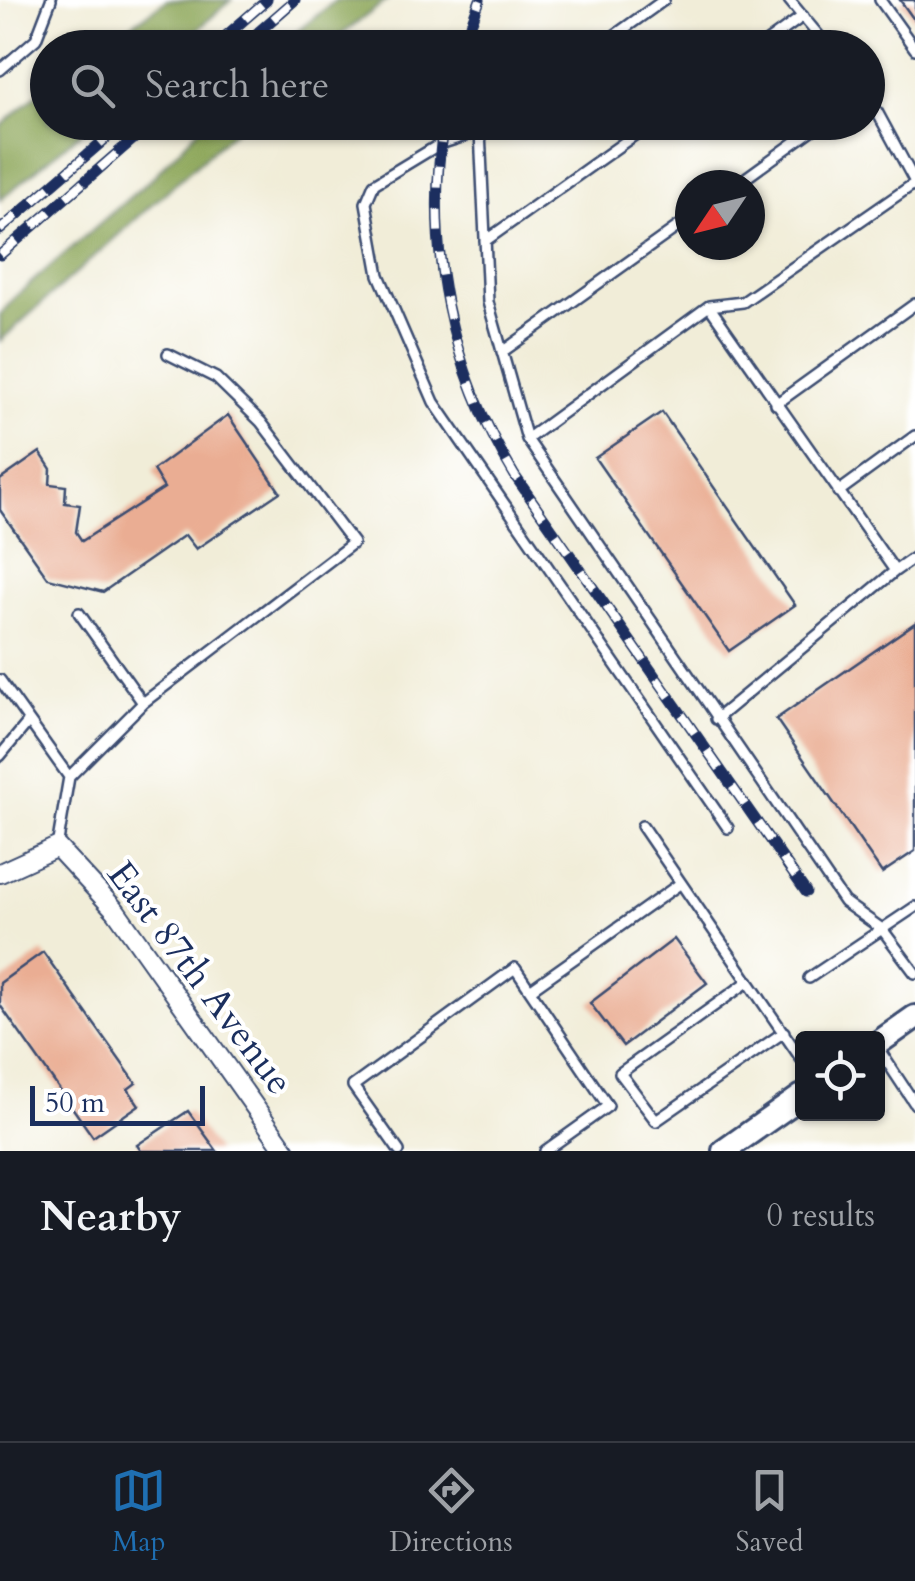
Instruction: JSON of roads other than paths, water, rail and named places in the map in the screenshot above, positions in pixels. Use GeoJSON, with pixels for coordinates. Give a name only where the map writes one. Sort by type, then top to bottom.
{"type":"FeatureCollection","features":[{"type":"Feature","properties":{"kind":"street"},"geometry":{"type":"LineString","coordinates":[[0,872],[57,847]]}},
{"type":"Feature","properties":{"kind":"street","name":"East 87th Avenue"},"geometry":{"type":"LineString","coordinates":[[57,847],[116,910],[286,1151]]}},
{"type":"Feature","properties":{"kind":"street"},"geometry":{"type":"LineString","coordinates":[[885,1040],[915,1016]]}},
{"type":"Feature","properties":{"kind":"street"},"geometry":{"type":"LineString","coordinates":[[724,1151],[795,1101]]}},
{"type":"Feature","properties":{"kind":"lane"},"geometry":{"type":"LineString","coordinates":[[39,30],[51,0]]}},
{"type":"Feature","properties":{"kind":"lane"},"geometry":{"type":"LineString","coordinates":[[622,30],[664,0]]}},
{"type":"Feature","properties":{"kind":"lane"},"geometry":{"type":"LineString","coordinates":[[789,0],[815,30]]}},
{"type":"Feature","properties":{"kind":"lane"},"geometry":{"type":"LineString","coordinates":[[880,0],[915,49]]}},
{"type":"Feature","properties":{"kind":"lane"},"geometry":{"type":"LineString","coordinates":[[784,30],[804,16]]}},
{"type":"Feature","properties":{"kind":"lane"},"geometry":{"type":"LineString","coordinates":[[0,70],[30,44]]}},
{"type":"Feature","properties":{"kind":"lane"},"geometry":{"type":"LineString","coordinates":[[526,439],[709,306],[743,302],[915,183],[885,127]]}},
{"type":"Feature","properties":{"kind":"lane"},"geometry":{"type":"LineString","coordinates":[[453,140],[374,184],[366,203],[379,275],[434,402],[728,828]]}},
{"type":"Feature","properties":{"kind":"lane"},"geometry":{"type":"LineString","coordinates":[[480,140],[488,302],[526,439],[844,902],[882,929],[915,973]]}},
{"type":"Feature","properties":{"kind":"lane"},"geometry":{"type":"LineString","coordinates":[[484,241],[627,140]]}},
{"type":"Feature","properties":{"kind":"lane"},"geometry":{"type":"LineString","coordinates":[[757,170],[798,140]]}},
{"type":"Feature","properties":{"kind":"lane"},"geometry":{"type":"LineString","coordinates":[[502,352],[675,229]]}},
{"type":"Feature","properties":{"kind":"lane"},"geometry":{"type":"LineString","coordinates":[[776,404],[915,304]]}},
{"type":"Feature","properties":{"kind":"lane"},"geometry":{"type":"LineString","coordinates":[[709,306],[895,570]]}},
{"type":"Feature","properties":{"kind":"lane"},"geometry":{"type":"LineString","coordinates":[[57,847],[69,777],[143,703],[353,544],[261,422],[216,378],[168,354]]}},
{"type":"Feature","properties":{"kind":"lane"},"geometry":{"type":"LineString","coordinates":[[838,492],[915,436]]}},
{"type":"Feature","properties":{"kind":"lane"},"geometry":{"type":"LineString","coordinates":[[716,719],[915,557]]}},
{"type":"Feature","properties":{"kind":"lane"},"geometry":{"type":"LineString","coordinates":[[79,613],[143,703]]}},
{"type":"Feature","properties":{"kind":"lane"},"geometry":{"type":"LineString","coordinates":[[0,680],[69,777]]}},
{"type":"Feature","properties":{"kind":"lane"},"geometry":{"type":"LineString","coordinates":[[0,756],[29,721]]}},
{"type":"Feature","properties":{"kind":"lane"},"geometry":{"type":"LineString","coordinates":[[642,826],[795,1049]]}},
{"type":"Feature","properties":{"kind":"lane"},"geometry":{"type":"LineString","coordinates":[[530,990],[681,883]]}},
{"type":"Feature","properties":{"kind":"lane"},"geometry":{"type":"LineString","coordinates":[[809,978],[915,907]]}},
{"type":"Feature","properties":{"kind":"lane"},"geometry":{"type":"LineString","coordinates":[[399,1151],[353,1086],[515,968],[608,1106],[546,1151]]}},
{"type":"Feature","properties":{"kind":"lane"},"geometry":{"type":"LineString","coordinates":[[749,981],[620,1072],[656,1122],[784,1032]]}},
{"type":"Feature","properties":{"kind":"lane"},"geometry":{"type":"LineString","coordinates":[[885,1056],[915,1104]]}},
{"type":"Feature","properties":{"kind":"railway"},"geometry":{"type":"LineString","coordinates":[[233,30],[267,0]]}},
{"type":"Feature","properties":{"kind":"railway"},"geometry":{"type":"LineString","coordinates":[[261,30],[295,0]]}},
{"type":"Feature","properties":{"kind":"railway"},"geometry":{"type":"LineString","coordinates":[[469,30],[480,0]]}},
{"type":"Feature","properties":{"kind":"railway"},"geometry":{"type":"LineString","coordinates":[[0,230],[104,140]]}},
{"type":"Feature","properties":{"kind":"railway"},"geometry":{"type":"LineString","coordinates":[[0,255],[132,140]]}},
{"type":"Feature","properties":{"kind":"railway"},"geometry":{"type":"LineString","coordinates":[[442,140],[438,215],[448,306],[459,350],[492,435],[515,476],[806,892]]}}]}
